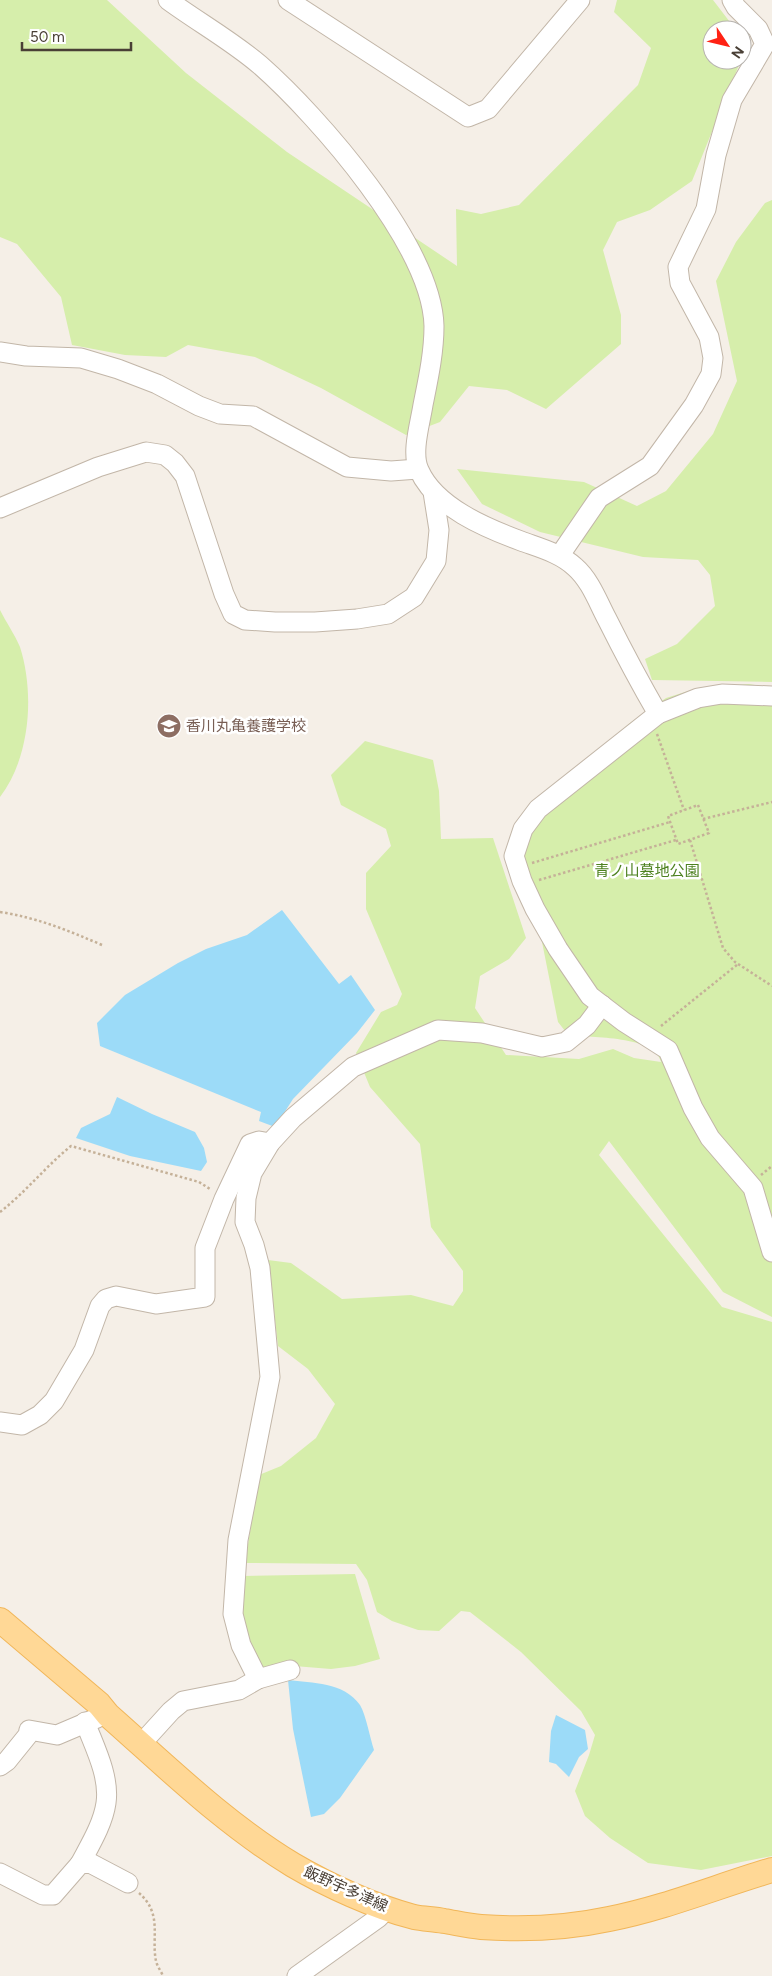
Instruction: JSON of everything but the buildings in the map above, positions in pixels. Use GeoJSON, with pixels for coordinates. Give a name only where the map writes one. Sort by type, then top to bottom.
{"type":"FeatureCollection","features":[{"type":"Feature","properties":{"kind":"main road","name":"飯野宇多津線"},"geometry":{"type":"LineString","coordinates":[[0,1620],[99,1704],[108,1715],[186,1784],[242,1829],[292,1864],[338,1888],[414,1917],[479,1927],[522,1929],[572,1925],[609,1919],[650,1909],[772,1870]]}},
{"type":"Feature","properties":{"kind":"street"},"geometry":{"type":"LineString","coordinates":[[168,0],[259,64],[306,109],[380,202],[406,242],[428,290],[434,326],[431,364],[416,443],[418,469],[433,492],[449,506],[511,537],[560,555],[577,568],[589,586],[643,688],[655,716]]}},
{"type":"Feature","properties":{"kind":"street"},"geometry":{"type":"LineString","coordinates":[[288,0],[468,117],[488,109],[580,0]]}},
{"type":"Feature","properties":{"kind":"street"},"geometry":{"type":"LineString","coordinates":[[560,555],[599,498],[650,466],[694,405],[710,374],[712,358],[709,337],[680,283],[678,267],[706,209],[716,155],[732,100],[765,44],[758,29],[736,7],[732,0]]}},
{"type":"Feature","properties":{"kind":"street"},"geometry":{"type":"LineString","coordinates":[[0,352],[26,356],[80,358],[118,369],[158,384],[206,409],[220,414],[253,416],[347,467],[391,471],[418,469]]}},
{"type":"Feature","properties":{"kind":"street"},"geometry":{"type":"LineString","coordinates":[[0,508],[98,467],[146,452],[165,455],[175,463],[185,476],[224,594],[234,614],[246,620],[315,622],[388,614],[414,597],[436,561],[439,530],[433,492]]}},
{"type":"Feature","properties":{"kind":"street"},"geometry":{"type":"LineString","coordinates":[[772,696],[722,694],[698,698],[655,716],[538,809],[522,829],[514,856],[521,876],[558,949],[590,996],[668,1050],[693,1108],[710,1138],[753,1188],[772,1252]]}},
{"type":"Feature","properties":{"kind":"street"},"geometry":{"type":"LineString","coordinates":[[258,1679],[241,1645],[233,1614],[238,1540],[270,1377],[260,1268],[245,1222],[252,1173],[270,1143],[293,1118],[353,1067],[438,1030],[482,1032],[542,1046],[566,1042],[587,1025],[602,1005]]}},
{"type":"Feature","properties":{"kind":"street"},"geometry":{"type":"LineString","coordinates":[[0,1422],[22,1425],[40,1415],[54,1400],[84,1350],[100,1306],[106,1299],[116,1296],[156,1304],[205,1298],[205,1248],[224,1199],[250,1144],[259,1140],[270,1143]]}},
{"type":"Feature","properties":{"kind":"street"},"geometry":{"type":"LineString","coordinates":[[141,1744],[171,1711],[183,1701],[239,1690],[258,1679],[290,1670]]}},
{"type":"Feature","properties":{"kind":"street"},"geometry":{"type":"LineString","coordinates":[[0,1766],[7,1761],[28,1736],[29,1730],[57,1735],[85,1722],[108,1715]]}},
{"type":"Feature","properties":{"kind":"street"},"geometry":{"type":"LineString","coordinates":[[0,1873],[44,1894],[53,1895],[80,1864],[95,1834],[106,1803],[104,1776],[85,1722]]}},
{"type":"Feature","properties":{"kind":"street"},"geometry":{"type":"LineString","coordinates":[[80,1864],[90,1863],[128,1883]]}},
{"type":"Feature","properties":{"kind":"street"},"geometry":{"type":"LineString","coordinates":[[297,1976],[378,1918],[388,1908]]}},
{"type":"Feature","properties":{"kind":"path"},"geometry":{"type":"LineString","coordinates":[[655,716],[684,810]]}},
{"type":"Feature","properties":{"kind":"path"},"geometry":{"type":"LineString","coordinates":[[704,819],[772,802]]}},
{"type":"Feature","properties":{"kind":"path"},"geometry":{"type":"LineString","coordinates":[[698,805],[704,819],[709,833],[678,844],[668,816],[698,805]]}},
{"type":"Feature","properties":{"kind":"path"},"geometry":{"type":"LineString","coordinates":[[521,876],[670,822]]}},
{"type":"Feature","properties":{"kind":"path"},"geometry":{"type":"LineString","coordinates":[[521,876],[676,840]]}},
{"type":"Feature","properties":{"kind":"path"},"geometry":{"type":"LineString","coordinates":[[690,840],[723,948],[738,964],[772,986]]}},
{"type":"Feature","properties":{"kind":"path"},"geometry":{"type":"LineString","coordinates":[[0,912],[27,916],[63,928],[102,945]]}},
{"type":"Feature","properties":{"kind":"path"},"geometry":{"type":"LineString","coordinates":[[648,1037],[738,964]]}},
{"type":"Feature","properties":{"kind":"path"},"geometry":{"type":"LineString","coordinates":[[0,1212],[16,1200],[51,1162],[71,1146],[200,1182],[224,1199]]}},
{"type":"Feature","properties":{"kind":"path"},"geometry":{"type":"LineString","coordinates":[[128,1883],[144,1898],[151,1908],[156,1930],[156,1961],[163,1976]]}},
{"type":"Feature","properties":{"kind":"green space"},"geometry":{"type":"Polygon","coordinates":[[[0,0],[107,0],[186,73],[287,152],[457,266],[456,209],[481,214],[519,205],[638,85],[651,48],[614,12],[617,0],[713,0],[728,20],[702,20],[702,70],[737,70],[692,181],[650,210],[617,222],[603,250],[621,315],[621,344],[546,409],[507,390],[469,386],[440,422],[406,435],[321,388],[255,357],[188,345],[166,357],[125,355],[72,345],[61,297],[17,244],[0,237],[0,0]]]}},
{"type":"Feature","properties":{"kind":"green space"},"geometry":{"type":"Polygon","coordinates":[[[772,200],[772,682],[652,680],[645,659],[677,644],[715,606],[710,575],[698,560],[643,557],[540,532],[482,504],[457,469],[584,482],[637,506],[666,491],[713,434],[737,381],[716,281],[736,242],[765,203],[772,200]]]}},
{"type":"Feature","properties":{"kind":"green space"},"geometry":{"type":"Polygon","coordinates":[[[0,610],[20,647],[25,665],[28,705],[27,725],[18,764],[0,797],[0,610]]]}},
{"type":"Feature","properties":{"kind":"green space","name":"青ノ山墓地公園"},"geometry":{"type":"Polygon","coordinates":[[[749,684],[772,688],[772,1317],[723,1292],[609,1141],[599,1155],[722,1307],[772,1322],[772,1856],[701,1870],[648,1863],[610,1838],[585,1816],[575,1791],[595,1735],[581,1711],[521,1652],[470,1612],[461,1611],[439,1631],[418,1630],[392,1621],[377,1612],[367,1580],[356,1564],[245,1563],[259,1475],[281,1466],[316,1438],[335,1404],[308,1369],[278,1346],[268,1260],[291,1263],[342,1299],[411,1295],[453,1306],[463,1291],[463,1271],[431,1227],[420,1144],[370,1087],[356,1053],[381,1012],[397,1005],[402,994],[366,909],[366,873],[391,846],[386,829],[341,805],[331,775],[365,741],[433,760],[439,791],[441,839],[493,838],[526,938],[509,959],[480,976],[475,1008],[506,1055],[579,1059],[613,1049],[634,1058],[661,1062],[657,1053],[648,1047],[621,1040],[569,1036],[558,1022],[540,932],[510,846],[588,759],[630,723],[666,698],[698,688],[749,684]]]}},
{"type":"Feature","properties":{"kind":"green space"},"geometry":{"type":"Polygon","coordinates":[[[355,1574],[380,1659],[355,1666],[331,1669],[294,1666],[262,1671],[238,1615],[241,1576],[355,1574]]]}},
{"type":"Feature","properties":{"kind":"water"},"geometry":{"type":"Polygon","coordinates":[[[282,910],[339,984],[351,975],[375,1010],[357,1033],[293,1099],[275,1127],[259,1121],[261,1112],[100,1046],[97,1023],[125,995],[178,963],[206,949],[247,935],[282,910]]]}},
{"type":"Feature","properties":{"kind":"water"},"geometry":{"type":"Polygon","coordinates":[[[117,1097],[195,1132],[204,1148],[207,1162],[201,1171],[130,1156],[76,1138],[81,1128],[110,1114],[117,1097]]]}},
{"type":"Feature","properties":{"kind":"water"},"geometry":{"type":"Polygon","coordinates":[[[288,1680],[327,1685],[353,1697],[362,1709],[374,1750],[340,1798],[324,1814],[311,1817],[293,1729],[288,1680]]]}},
{"type":"Feature","properties":{"kind":"water"},"geometry":{"type":"Polygon","coordinates":[[[556,1715],[585,1730],[588,1749],[579,1757],[569,1777],[556,1764],[549,1762],[551,1731],[556,1715]]]}},
{"type":"Feature","properties":{"kind":"place","name":"香川丸亀養護学校"},"geometry":{"type":"Point","coordinates":[169,726]}}]}
